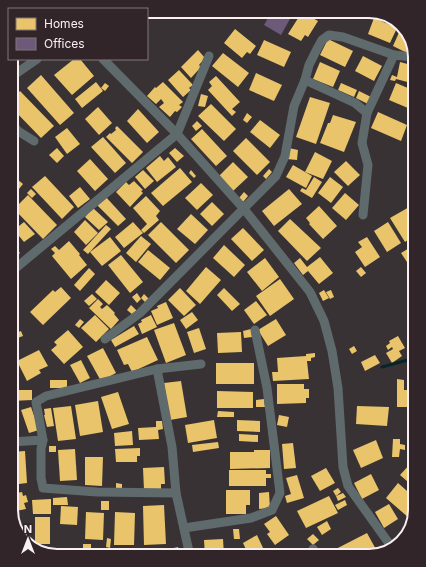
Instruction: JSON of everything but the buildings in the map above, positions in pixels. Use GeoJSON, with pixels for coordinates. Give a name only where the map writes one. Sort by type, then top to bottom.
{"type":"FeatureCollection","features":[{"type":"Feature","properties":{"kind":"street"},"geometry":{"type":"LineString","coordinates":[[105,339],[140,313],[276,176],[285,156],[294,106],[305,80],[309,65],[322,40],[329,35],[343,37],[394,55],[408,56]]}},
{"type":"Feature","properties":{"kind":"street"},"geometry":{"type":"LineString","coordinates":[[363,215],[368,165],[362,143],[367,113],[394,55]]}},
{"type":"Feature","properties":{"kind":"street"},"geometry":{"type":"LineString","coordinates":[[18,266],[177,134],[209,56]]}},
{"type":"Feature","properties":{"kind":"street"},"geometry":{"type":"LineString","coordinates":[[18,72],[36,60]]}},
{"type":"Feature","properties":{"kind":"street"},"geometry":{"type":"LineString","coordinates":[[104,60],[177,134],[244,209],[310,292],[324,321],[332,351],[338,388],[342,466],[348,486],[389,543]]}},
{"type":"Feature","properties":{"kind":"street"},"geometry":{"type":"LineString","coordinates":[[305,80],[355,103],[367,113]]}},
{"type":"Feature","properties":{"kind":"street"},"geometry":{"type":"LineString","coordinates":[[18,132],[34,141]]}},
{"type":"Feature","properties":{"kind":"street"},"geometry":{"type":"LineString","coordinates":[[184,528],[251,518],[272,510],[280,492],[267,388],[255,330]]}},
{"type":"Feature","properties":{"kind":"street"},"geometry":{"type":"LineString","coordinates":[[176,493],[97,492],[43,488],[41,478],[41,449],[43,440],[36,402],[46,396],[157,369],[201,364]]}},
{"type":"Feature","properties":{"kind":"street"},"geometry":{"type":"LineString","coordinates":[[157,369],[172,447],[176,493],[188,549]]}},
{"type":"Feature","properties":{"kind":"street"},"geometry":{"type":"LineString","coordinates":[[18,442],[43,440]]}},
{"type":"Feature","properties":{"kind":"waterway"},"geometry":{"type":"LineString","coordinates":[[382,367],[408,360]]}}]}
